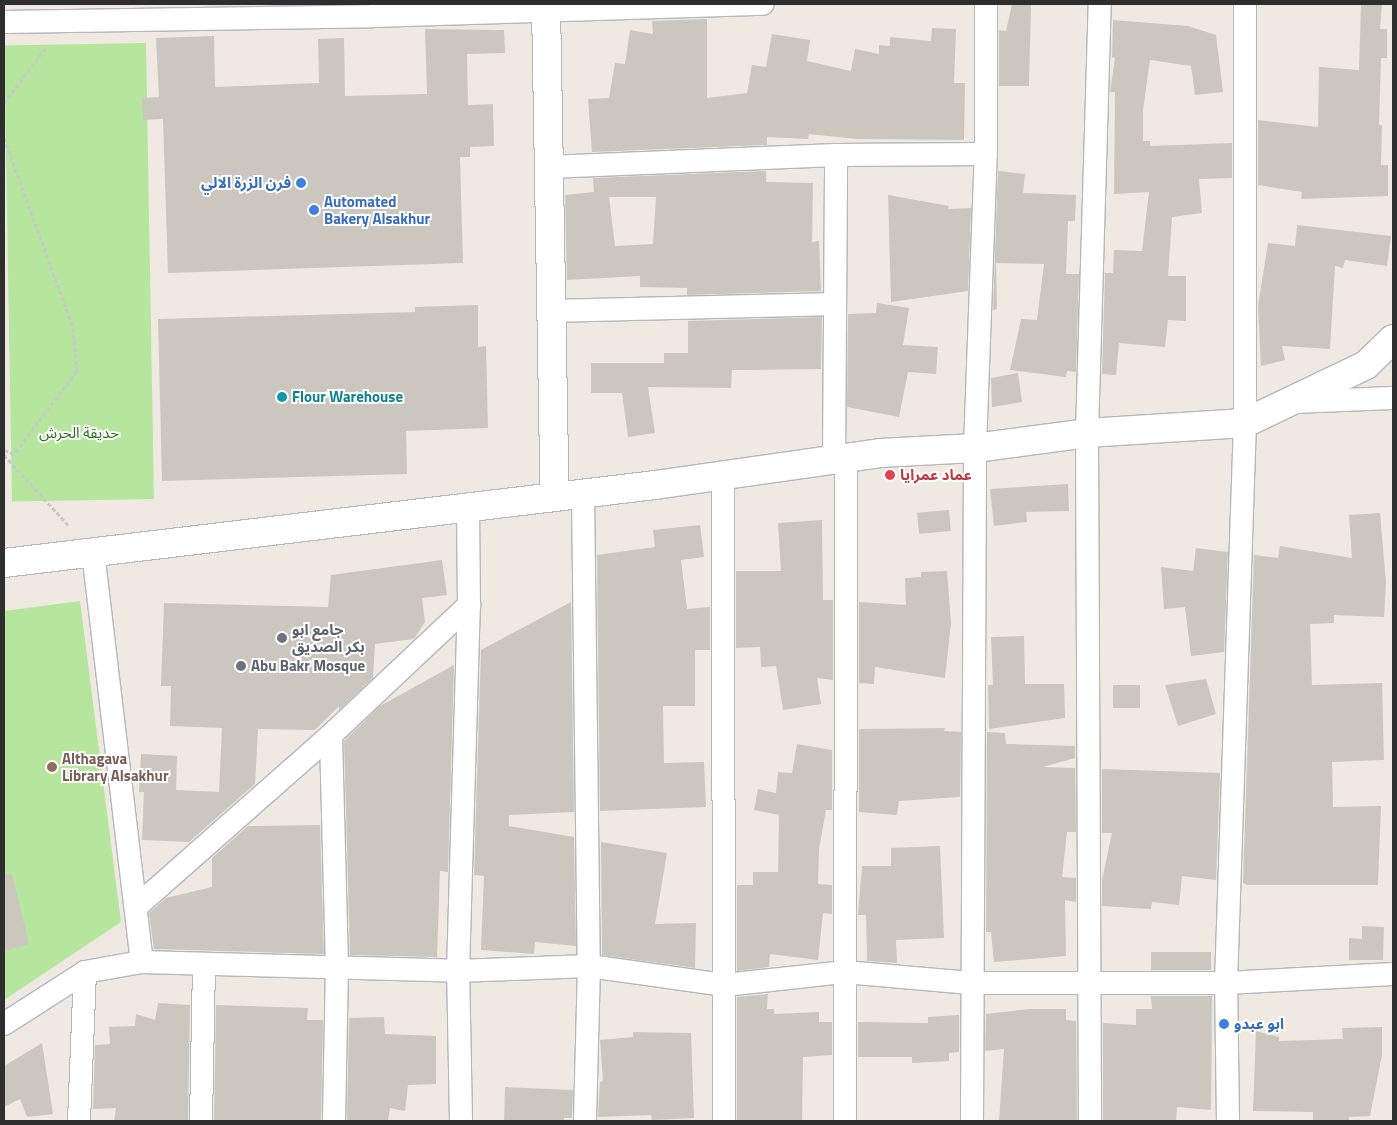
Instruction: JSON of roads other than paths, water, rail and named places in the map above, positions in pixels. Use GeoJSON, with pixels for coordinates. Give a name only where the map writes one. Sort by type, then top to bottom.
{"type":"FeatureCollection","features":[{"type":"Feature","properties":{"kind":"main road"},"geometry":{"type":"LineString","coordinates":[[546,7],[555,497]]}},
{"type":"Feature","properties":{"kind":"main road"},"geometry":{"type":"LineString","coordinates":[[4,563],[723,476],[880,453],[975,448],[1088,433],[1245,423],[1366,365],[1393,339]]}},
{"type":"Feature","properties":{"kind":"street"},"geometry":{"type":"LineString","coordinates":[[4,22],[78,14],[253,9],[373,10],[762,4]]}},
{"type":"Feature","properties":{"kind":"street"},"geometry":{"type":"LineString","coordinates":[[972,1121],[971,983],[975,448],[986,154],[986,4]]}},
{"type":"Feature","properties":{"kind":"street"},"geometry":{"type":"LineString","coordinates":[[1090,1121],[1088,433],[1100,4]]}},
{"type":"Feature","properties":{"kind":"street"},"geometry":{"type":"LineString","coordinates":[[1228,1121],[1226,983],[1245,423],[1245,4]]}},
{"type":"Feature","properties":{"kind":"street"},"geometry":{"type":"LineString","coordinates":[[549,167],[836,155],[986,154]]}},
{"type":"Feature","properties":{"kind":"street"},"geometry":{"type":"LineString","coordinates":[[836,155],[835,304],[840,459],[845,1121]]}},
{"type":"Feature","properties":{"kind":"street"},"geometry":{"type":"LineString","coordinates":[[551,311],[835,304]]}},
{"type":"Feature","properties":{"kind":"street"},"geometry":{"type":"LineString","coordinates":[[1290,402],[1393,398]]}},
{"type":"Feature","properties":{"kind":"street"},"geometry":{"type":"LineString","coordinates":[[723,476],[724,1121]]}},
{"type":"Feature","properties":{"kind":"street"},"geometry":{"type":"LineString","coordinates":[[583,493],[588,966],[585,1121]]}},
{"type":"Feature","properties":{"kind":"street"},"geometry":{"type":"LineString","coordinates":[[461,1121],[458,971],[469,605],[468,507]]}},
{"type":"Feature","properties":{"kind":"street"},"geometry":{"type":"LineString","coordinates":[[93,552],[142,962]]}},
{"type":"Feature","properties":{"kind":"street"},"geometry":{"type":"LineString","coordinates":[[136,908],[330,735],[469,605]]}},
{"type":"Feature","properties":{"kind":"street"},"geometry":{"type":"LineString","coordinates":[[330,735],[337,966],[334,1121]]}},
{"type":"Feature","properties":{"kind":"street"},"geometry":{"type":"LineString","coordinates":[[4,1024],[85,972],[142,962],[337,966],[458,971],[588,966],[725,985],[845,972],[971,983],[1226,983],[1393,974]]}},
{"type":"Feature","properties":{"kind":"street"},"geometry":{"type":"LineString","coordinates":[[201,1121],[204,964]]}},
{"type":"Feature","properties":{"kind":"street"},"geometry":{"type":"LineString","coordinates":[[79,1121],[85,972]]}},
{"type":"Feature","properties":{"kind":"place","name":"فرن الزرة الالي"},"geometry":{"type":"Point","coordinates":[301,183]}},
{"type":"Feature","properties":{"kind":"place","name":"Automated Bakery Alsakhur"},"geometry":{"type":"Point","coordinates":[314,210]}},
{"type":"Feature","properties":{"kind":"place","name":"Flour Warehouse"},"geometry":{"type":"Point","coordinates":[282,397]}},
{"type":"Feature","properties":{"kind":"place","name":"عماد عمرايا"},"geometry":{"type":"Point","coordinates":[890,475]}},
{"type":"Feature","properties":{"kind":"place","name":"جامع ابو بكر الصديق"},"geometry":{"type":"Point","coordinates":[282,638]}},
{"type":"Feature","properties":{"kind":"place","name":"Abu Bakr Mosque"},"geometry":{"type":"Point","coordinates":[241,666]}},
{"type":"Feature","properties":{"kind":"place","name":"Althagava Library Alsakhur"},"geometry":{"type":"Point","coordinates":[52,767]}},
{"type":"Feature","properties":{"kind":"place","name":"ابو عبدو"},"geometry":{"type":"Point","coordinates":[1224,1024]}},
{"type":"Feature","properties":{"kind":"park label","name":"حديقة الحرش"},"geometry":{"type":"Point","coordinates":[79,433]}}]}
